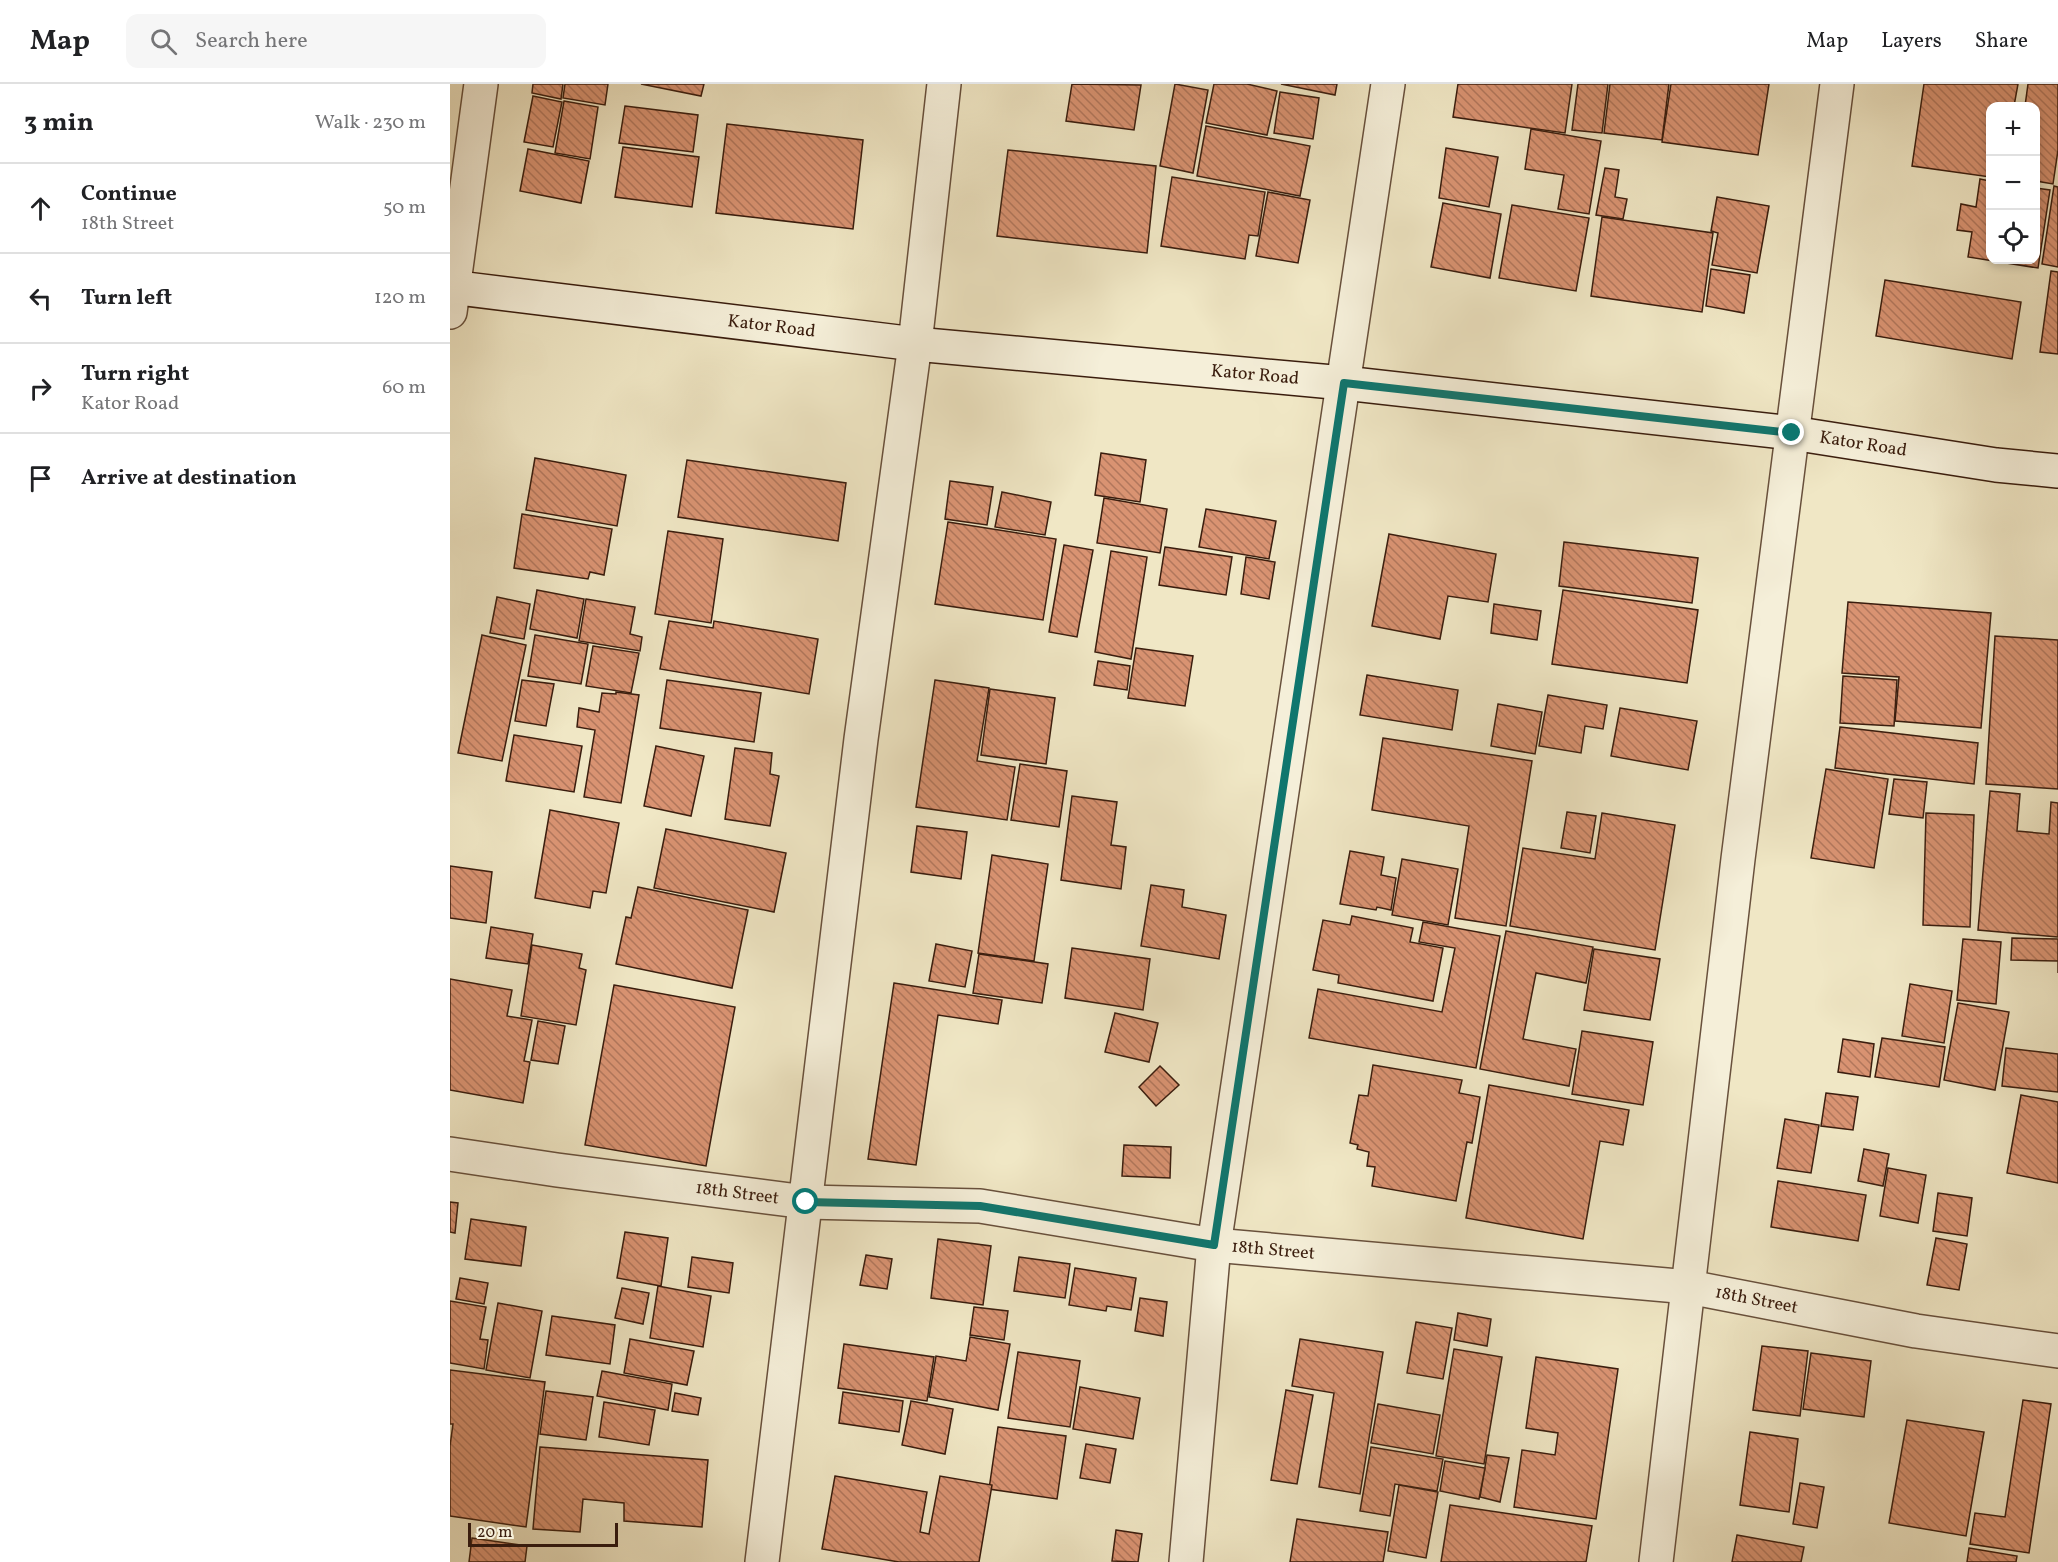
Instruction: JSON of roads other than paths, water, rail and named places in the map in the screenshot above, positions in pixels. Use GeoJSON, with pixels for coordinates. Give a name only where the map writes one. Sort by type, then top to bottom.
{"type":"FeatureCollection","features":[{"type":"Feature","properties":{"kind":"street"},"geometry":{"type":"LineString","coordinates":[[451,296],[481,84]]}},
{"type":"Feature","properties":{"kind":"street"},"geometry":{"type":"LineString","coordinates":[[762,1562],[861,739],[915,344],[944,84]]}},
{"type":"Feature","properties":{"kind":"street"},"geometry":{"type":"LineString","coordinates":[[1186,1562],[1214,1245],[1388,84]]}},
{"type":"Feature","properties":{"kind":"street"},"geometry":{"type":"LineString","coordinates":[[1656,1562],[1738,859],[1837,84]]}},
{"type":"Feature","properties":{"kind":"street","name":"Kator Road"},"geometry":{"type":"LineString","coordinates":[[451,296],[915,344],[1344,383],[1792,433],[1996,465],[2058,471]]}},
{"type":"Feature","properties":{"kind":"street","name":"18th Street"},"geometry":{"type":"LineString","coordinates":[[450,1154],[806,1202],[980,1206],[1214,1245],[1689,1287],[1916,1331],[2058,1351]]}}]}
